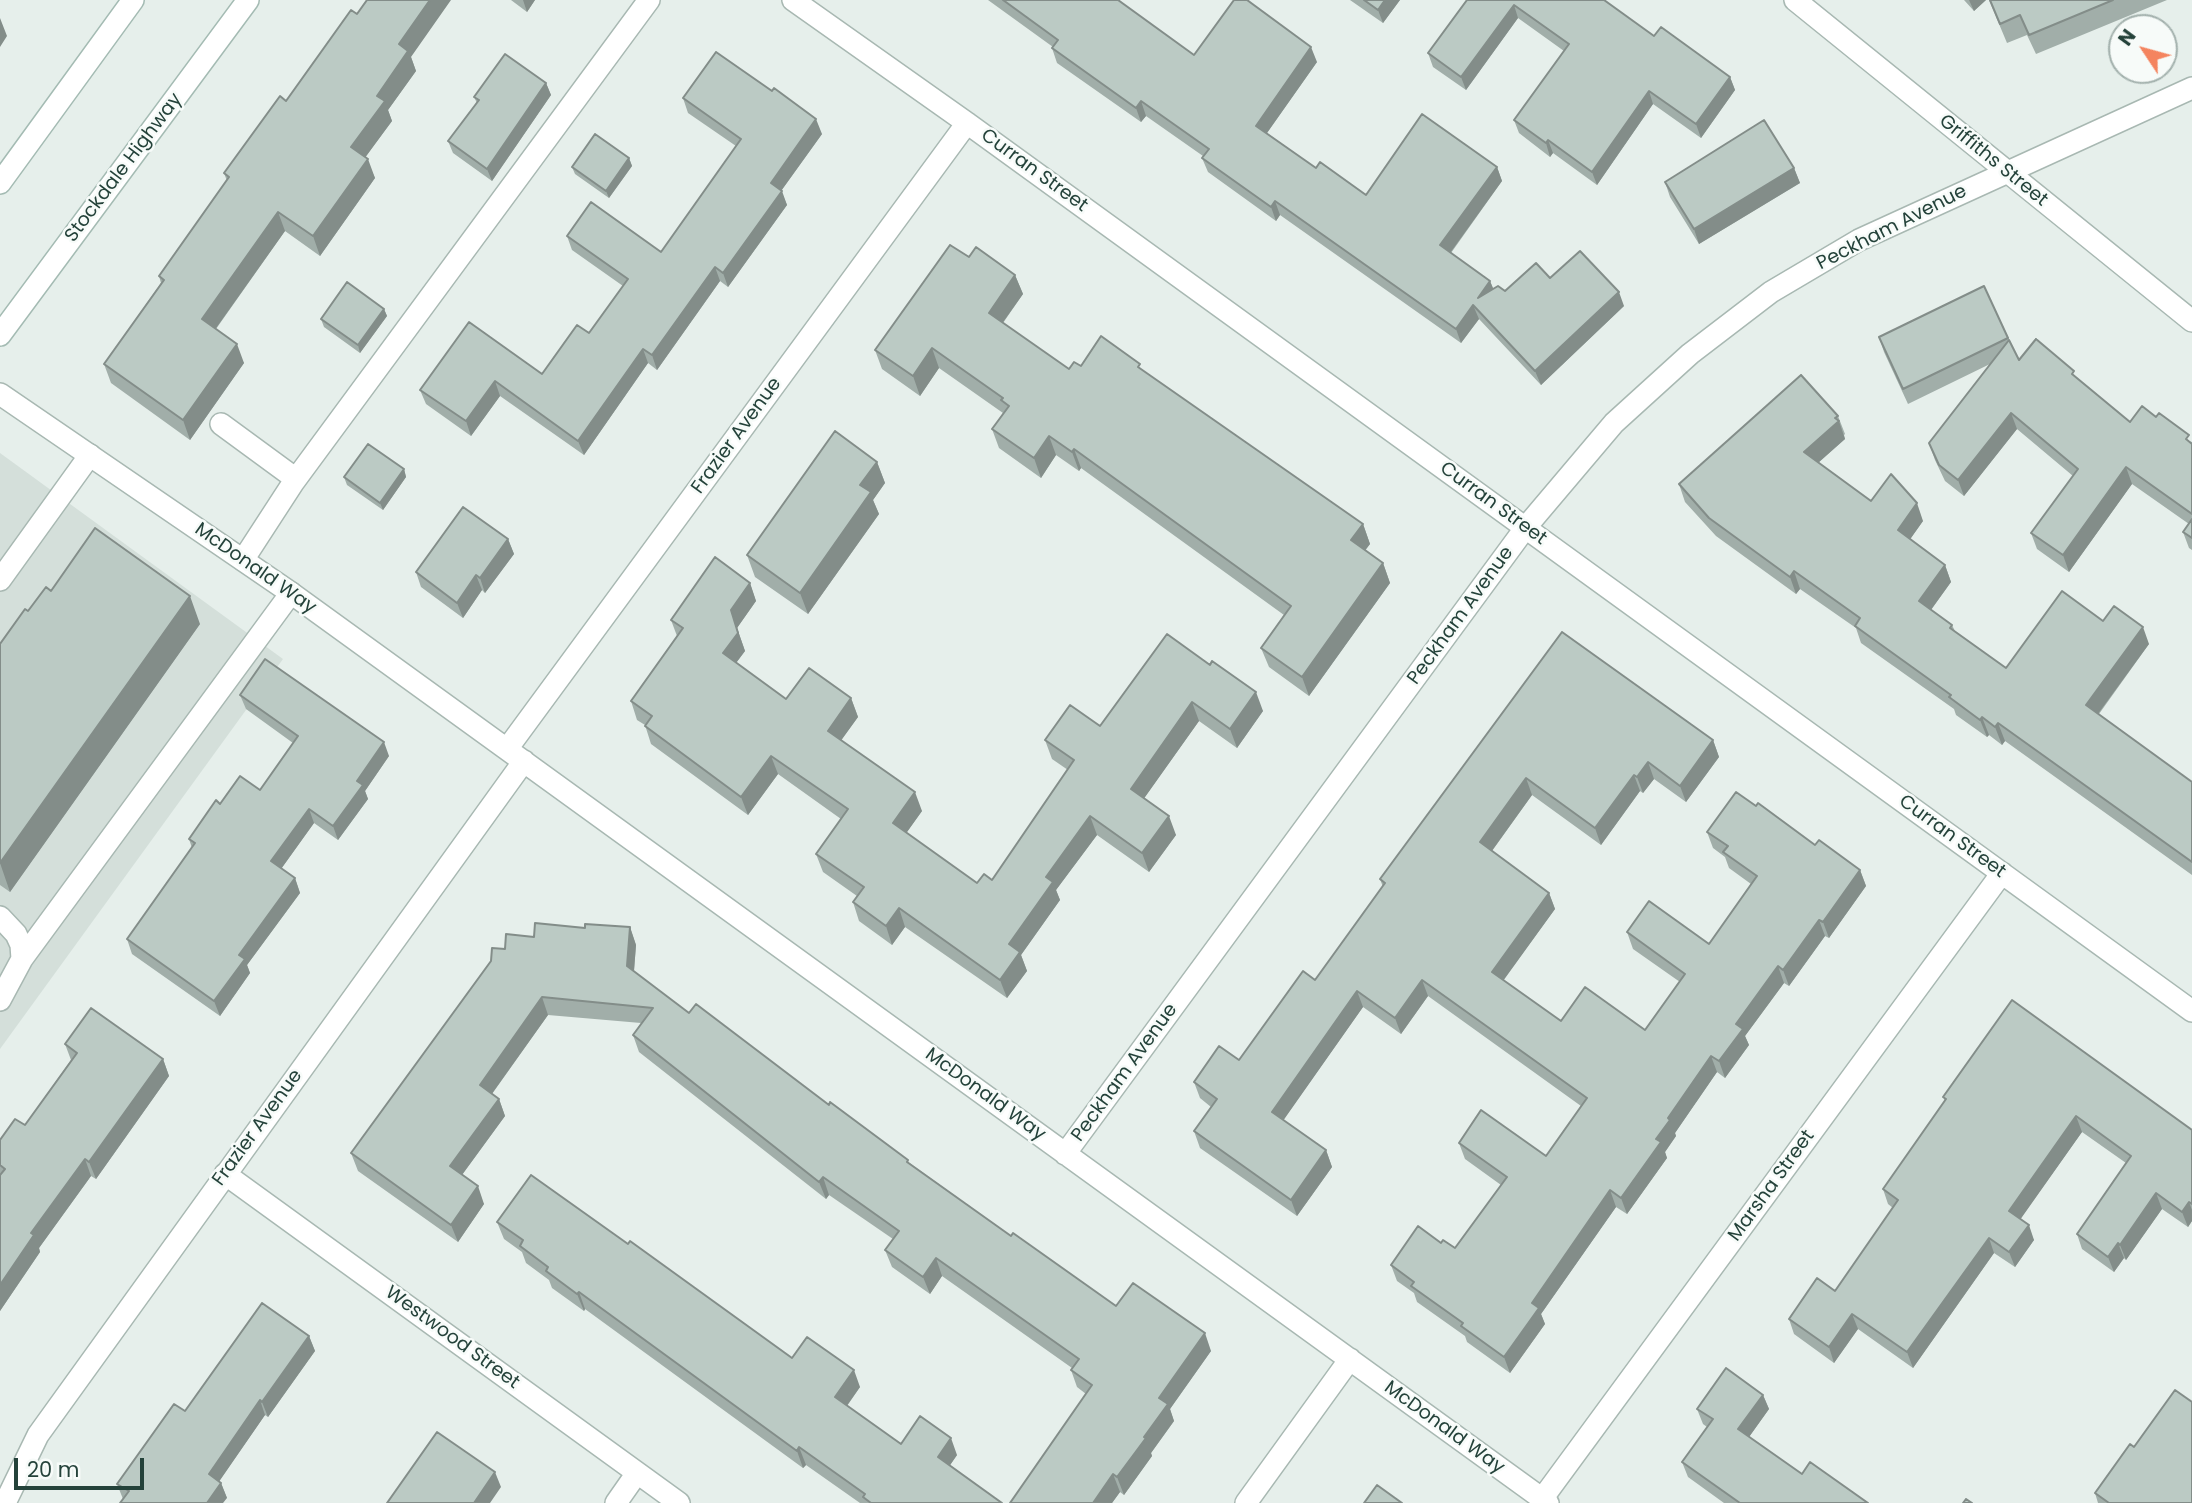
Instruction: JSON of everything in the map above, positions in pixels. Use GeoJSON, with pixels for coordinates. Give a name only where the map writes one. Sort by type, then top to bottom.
{"type":"FeatureCollection","features":[{"type":"Feature","properties":{"kind":"street"},"geometry":{"type":"LineString","coordinates":[[0,183],[133,0]]}},
{"type":"Feature","properties":{"kind":"street","name":"Stockdale Highway"},"geometry":{"type":"LineString","coordinates":[[0,335],[248,0]]}},
{"type":"Feature","properties":{"kind":"street"},"geometry":{"type":"LineString","coordinates":[[243,560],[296,479],[649,0]]}},
{"type":"Feature","properties":{"kind":"street","name":"Curran Street"},"geometry":{"type":"LineString","coordinates":[[793,0],[967,123],[2192,1011]]}},
{"type":"Feature","properties":{"kind":"street","name":"Griffiths Street"},"geometry":{"type":"LineString","coordinates":[[1795,0],[2192,321]]}},
{"type":"Feature","properties":{"kind":"street","name":"Peckham Avenue"},"geometry":{"type":"LineString","coordinates":[[1065,1154],[1525,527],[1614,423],[1690,354],[1771,292],[1860,240],[2192,88]]}},
{"type":"Feature","properties":{"kind":"street","name":"Frazier Avenue"},"geometry":{"type":"LineString","coordinates":[[5,1503],[38,1435],[225,1174],[515,755],[967,123]]}},
{"type":"Feature","properties":{"kind":"street","name":"McDonald Way"},"geometry":{"type":"LineString","coordinates":[[0,394],[291,593],[1545,1501]]}},
{"type":"Feature","properties":{"kind":"street"},"geometry":{"type":"LineString","coordinates":[[221,424],[296,479]]}},
{"type":"Feature","properties":{"kind":"street"},"geometry":{"type":"LineString","coordinates":[[0,579],[90,455]]}},
{"type":"Feature","properties":{"kind":"street"},"geometry":{"type":"LineString","coordinates":[[0,1000],[22,959],[291,593]]}},
{"type":"Feature","properties":{"kind":"street","name":"Marsha Street"},"geometry":{"type":"LineString","coordinates":[[1545,1501],[2002,873]]}},
{"type":"Feature","properties":{"kind":"street"},"geometry":{"type":"LineString","coordinates":[[0,917],[22,945],[22,959]]}},
{"type":"Feature","properties":{"kind":"street","name":"Westwood Street"},"geometry":{"type":"LineString","coordinates":[[225,1174],[679,1503]]}},
{"type":"Feature","properties":{"kind":"street"},"geometry":{"type":"LineString","coordinates":[[1246,1503],[1350,1360]]}},
{"type":"Feature","properties":{"kind":"street"},"geometry":{"type":"LineString","coordinates":[[615,1503],[637,1473]]}},
{"type":"Feature","properties":{"kind":"shaded area"},"geometry":{"type":"Polygon","coordinates":[[[0,453],[283,659],[0,1049],[0,453]]]}},
{"type":"Feature","properties":{"kind":"building"},"geometry":{"type":"Polygon","coordinates":[[[367,0],[430,0],[399,44],[408,51],[377,96],[385,101],[351,147],[368,159],[313,236],[278,212],[202,319],[237,344],[183,420],[104,364],[164,280],[159,276],[229,177],[224,173],[280,96],[286,101],[351,10],[357,14],[367,0]]]}},
{"type":"Feature","properties":{"kind":"building"},"geometry":{"type":"Polygon","coordinates":[[[1003,0],[1118,0],[1194,55],[1234,0],[1247,0],[1311,47],[1256,126],[1316,168],[1320,162],[1366,195],[1422,114],[1497,167],[1440,245],[1490,281],[1478,298],[1498,286],[1505,291],[1536,263],[1550,278],[1580,251],[1619,292],[1535,371],[1473,305],[1456,329],[1275,201],[1271,207],[1202,158],[1209,149],[1141,101],[1136,108],[1052,48],[1058,40],[1003,0]]]}},
{"type":"Feature","properties":{"kind":"building"},"geometry":{"type":"Polygon","coordinates":[[[1364,0],[1385,0],[1378,10],[1364,0]]]}},
{"type":"Feature","properties":{"kind":"building"},"geometry":{"type":"Polygon","coordinates":[[[1467,0],[1604,0],[1654,36],[1661,27],[1730,77],[1696,124],[1649,91],[1592,172],[1548,140],[1546,143],[1514,120],[1569,44],[1514,5],[1461,77],[1428,53],[1467,0]]]}},
{"type":"Feature","properties":{"kind":"building"},"geometry":{"type":"Polygon","coordinates":[[[1990,0],[2113,0],[2029,35],[2020,15],[2000,24],[1990,0]]]}},
{"type":"Feature","properties":{"kind":"building"},"geometry":{"type":"Polygon","coordinates":[[[716,52],[772,91],[774,88],[816,119],[771,183],[782,191],[723,273],[715,267],[652,355],[643,349],[578,441],[495,381],[466,421],[420,390],[469,322],[542,374],[577,325],[589,333],[628,279],[567,236],[591,202],[661,252],[741,139],[683,98],[716,52]]]}},
{"type":"Feature","properties":{"kind":"building"},"geometry":{"type":"Polygon","coordinates":[[[505,54],[546,83],[487,169],[448,141],[479,100],[474,97],[505,54]]]}},
{"type":"Feature","properties":{"kind":"building"},"geometry":{"type":"Polygon","coordinates":[[[1764,120],[1794,168],[1694,229],[1665,182],[1764,120]]]}},
{"type":"Feature","properties":{"kind":"building"},"geometry":{"type":"Polygon","coordinates":[[[595,134],[629,158],[606,191],[572,167],[595,134]]]}},
{"type":"Feature","properties":{"kind":"building"},"geometry":{"type":"Polygon","coordinates":[[[950,245],[969,257],[976,247],[1015,275],[989,313],[1069,369],[1074,362],[1081,366],[1101,336],[1140,364],[1138,367],[1363,524],[1351,540],[1383,563],[1302,677],[1261,648],[1291,606],[1074,449],[1072,452],[1049,436],[1034,458],[992,429],[1009,406],[1001,400],[1003,398],[932,348],[913,376],[875,350],[950,245]]]}},
{"type":"Feature","properties":{"kind":"building"},"geometry":{"type":"Polygon","coordinates":[[[347,282],[384,309],[358,345],[321,319],[347,282]]]}},
{"type":"Feature","properties":{"kind":"building"},"geometry":{"type":"Polygon","coordinates":[[[1984,286],[2008,338],[1903,389],[1879,337],[1984,286]]]}},
{"type":"Feature","properties":{"kind":"building"},"geometry":{"type":"Polygon","coordinates":[[[2036,339],[2074,371],[2072,374],[2130,422],[2142,406],[2156,417],[2159,413],[2189,435],[2186,439],[2192,444],[2192,514],[2126,467],[2063,555],[2031,533],[2078,469],[2011,413],[1958,480],[1939,465],[1929,443],[2009,340],[2019,360],[2036,339]]]}},
{"type":"Feature","properties":{"kind":"building"},"geometry":{"type":"Polygon","coordinates":[[[1801,375],[1838,416],[1835,418],[1839,421],[1804,452],[1871,501],[1891,474],[1917,503],[1898,530],[1945,565],[1919,601],[1952,625],[1950,628],[2006,668],[2062,591],[2103,621],[2114,606],[2143,627],[2086,705],[2192,782],[2192,862],[1998,723],[1995,727],[1982,717],[1980,720],[1949,697],[1951,695],[1855,626],[1860,618],[1794,571],[1790,577],[1709,518],[1679,484],[1801,375]]]}},
{"type":"Feature","properties":{"kind":"building"},"geometry":{"type":"Polygon","coordinates":[[[835,431],[877,462],[860,485],[871,492],[800,593],[747,555],[835,431]]]}},
{"type":"Feature","properties":{"kind":"building"},"geometry":{"type":"Polygon","coordinates":[[[368,444],[404,469],[380,503],[344,477],[368,444]]]}},
{"type":"Feature","properties":{"kind":"building"},"geometry":{"type":"Polygon","coordinates":[[[463,507],[508,539],[480,578],[476,575],[457,603],[416,572],[463,507]]]}},
{"type":"Feature","properties":{"kind":"building"},"geometry":{"type":"Polygon","coordinates":[[[2192,519],[2192,538],[2183,532],[2192,519]]]}},
{"type":"Feature","properties":{"kind":"building"},"geometry":{"type":"Polygon","coordinates":[[[95,528],[190,596],[0,863],[0,644],[25,609],[28,611],[46,587],[51,591],[95,528]]]}},
{"type":"Feature","properties":{"kind":"building"},"geometry":{"type":"Polygon","coordinates":[[[715,557],[750,583],[731,610],[738,633],[723,653],[786,699],[809,668],[851,698],[828,731],[915,792],[893,823],[977,883],[984,874],[992,880],[1074,760],[1045,740],[1070,705],[1100,726],[1167,634],[1210,665],[1212,661],[1256,692],[1230,729],[1192,702],[1131,789],[1169,816],[1142,853],[1090,816],[1046,877],[1053,882],[1009,944],[1020,952],[1000,980],[899,908],[886,926],[853,902],[864,887],[816,854],[848,809],[771,756],[741,797],[645,726],[652,716],[631,701],[683,628],[671,620],[715,557]]]}},
{"type":"Feature","properties":{"kind":"building"},"geometry":{"type":"Polygon","coordinates":[[[1562,632],[1713,740],[1680,786],[1648,762],[1637,777],[1634,775],[1595,828],[1526,778],[1480,842],[1549,893],[1492,972],[1561,1021],[1585,987],[1645,1030],[1685,974],[1627,932],[1649,901],[1709,944],[1757,876],[1723,852],[1728,846],[1707,832],[1736,792],[1756,806],[1758,803],[1815,845],[1819,840],[1860,870],[1823,922],[1819,920],[1783,970],[1778,966],[1736,1024],[1743,1029],[1719,1061],[1711,1056],[1668,1118],[1670,1120],[1656,1139],[1661,1142],[1621,1198],[1610,1190],[1532,1303],[1539,1308],[1504,1357],[1461,1326],[1463,1323],[1411,1286],[1414,1282],[1391,1265],[1418,1226],[1441,1243],[1443,1240],[1455,1248],[1507,1177],[1459,1143],[1481,1110],[1546,1156],[1587,1098],[1422,980],[1395,1018],[1357,991],[1272,1112],[1326,1150],[1291,1200],[1194,1131],[1217,1099],[1194,1082],[1219,1046],[1239,1060],[1303,971],[1315,980],[1385,883],[1380,879],[1562,632]]]}},
{"type":"Feature","properties":{"kind":"building"},"geometry":{"type":"Polygon","coordinates":[[[265,659],[384,742],[357,781],[363,785],[333,826],[309,809],[271,861],[295,878],[239,955],[245,959],[214,1001],[127,939],[195,843],[189,839],[216,800],[220,804],[240,776],[260,790],[298,736],[240,695],[265,659]]]}},
{"type":"Feature","properties":{"kind":"building"},"geometry":{"type":"Polygon","coordinates":[[[535,923],[585,928],[585,924],[630,927],[627,966],[689,1013],[696,1004],[829,1105],[830,1102],[908,1160],[907,1162],[1116,1306],[1133,1283],[1205,1333],[1159,1398],[1168,1404],[1144,1437],[1146,1438],[1117,1477],[1113,1474],[1093,1503],[1010,1503],[1092,1385],[1071,1370],[1079,1359],[936,1258],[923,1277],[885,1250],[899,1231],[823,1177],[819,1182],[633,1035],[653,1008],[542,997],[480,1085],[499,1099],[450,1166],[478,1186],[451,1225],[351,1153],[491,961],[492,948],[505,949],[506,934],[534,937],[535,923]]]}},
{"type":"Feature","properties":{"kind":"building"},"geometry":{"type":"Polygon","coordinates":[[[2012,1000],[2192,1130],[2192,1204],[2189,1202],[2182,1212],[2156,1193],[2120,1245],[2118,1243],[2108,1257],[2077,1234],[2131,1156],[2076,1116],[2009,1211],[2029,1225],[2009,1252],[1989,1238],[1907,1352],[1852,1314],[1829,1347],[1789,1319],[1817,1278],[1835,1291],[1898,1200],[1883,1189],[1946,1099],[1943,1097],[2012,1000]]]}},
{"type":"Feature","properties":{"kind":"building"},"geometry":{"type":"Polygon","coordinates":[[[91,1008],[163,1059],[89,1162],[85,1159],[31,1233],[34,1235],[0,1285],[0,1175],[5,1169],[0,1165],[0,1140],[15,1119],[25,1125],[77,1053],[65,1044],[91,1008]]]}},
{"type":"Feature","properties":{"kind":"building"},"geometry":{"type":"Polygon","coordinates":[[[531,1175],[628,1244],[630,1241],[792,1358],[807,1337],[854,1370],[835,1397],[901,1444],[920,1416],[951,1438],[938,1457],[1002,1503],[871,1503],[863,1497],[865,1494],[799,1447],[797,1451],[579,1292],[577,1294],[546,1271],[548,1267],[520,1246],[523,1240],[497,1222],[531,1175]]]}},
{"type":"Feature","properties":{"kind":"building"},"geometry":{"type":"Polygon","coordinates":[[[262,1303],[309,1336],[262,1402],[260,1400],[209,1474],[221,1483],[207,1503],[120,1503],[129,1491],[117,1484],[174,1404],[185,1411],[262,1303]]]}},
{"type":"Feature","properties":{"kind":"building"},"geometry":{"type":"Polygon","coordinates":[[[1726,1368],[1763,1395],[1738,1429],[1802,1474],[1810,1462],[1868,1503],[1740,1503],[1682,1462],[1713,1419],[1697,1409],[1726,1368]]]}},
{"type":"Feature","properties":{"kind":"building"},"geometry":{"type":"Polygon","coordinates":[[[2175,1390],[2192,1402],[2192,1503],[2109,1503],[2095,1493],[2130,1444],[2134,1447],[2175,1390]]]}},
{"type":"Feature","properties":{"kind":"building"},"geometry":{"type":"Polygon","coordinates":[[[437,1432],[495,1472],[474,1503],[387,1503],[437,1432]]]}},
{"type":"Feature","properties":{"kind":"building"},"geometry":{"type":"Polygon","coordinates":[[[1377,1485],[1402,1503],[1364,1503],[1377,1485]]]}}]}
